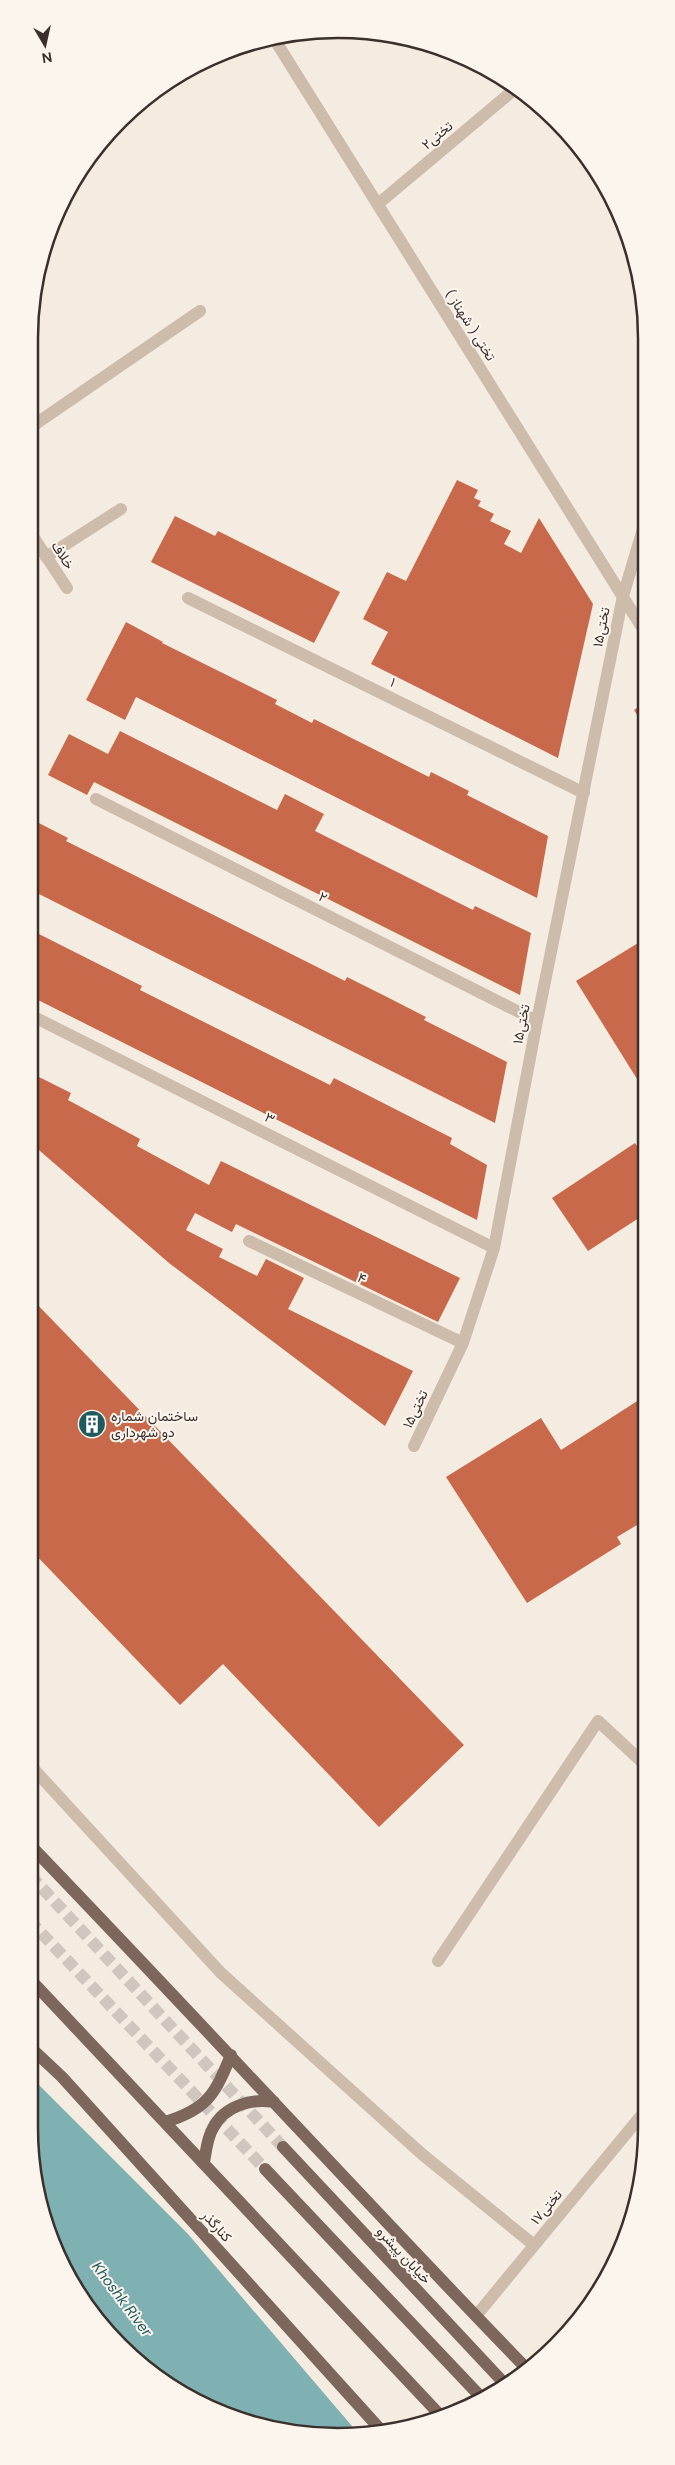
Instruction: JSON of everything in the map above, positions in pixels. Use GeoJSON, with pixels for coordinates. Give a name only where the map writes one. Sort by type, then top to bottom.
{"type":"FeatureCollection","features":[{"type":"Feature","properties":{"kind":"main road"},"geometry":{"type":"LineString","coordinates":[[38,1853],[231,2055],[387,2225],[522,2364]]}},
{"type":"Feature","properties":{"kind":"main road"},"geometry":{"type":"LineString","coordinates":[[38,1988],[437,2411]]}},
{"type":"Feature","properties":{"kind":"main road","name":"کنارگذر"},"geometry":{"type":"LineString","coordinates":[[38,2054],[62,2077],[376,2425]]}},
{"type":"Feature","properties":{"kind":"main road"},"geometry":{"type":"LineString","coordinates":[[165,2122],[196,2110],[209,2098],[219,2086],[231,2055]]}},
{"type":"Feature","properties":{"kind":"main road"},"geometry":{"type":"LineString","coordinates":[[204,2162],[213,2128],[225,2114],[236,2106],[249,2102],[262,2100],[274,2102]]}},
{"type":"Feature","properties":{"kind":"main road","name":"خیابان پیشرو"},"geometry":{"type":"LineString","coordinates":[[283,2148],[500,2379]]}},
{"type":"Feature","properties":{"kind":"main road"},"geometry":{"type":"LineString","coordinates":[[265,2169],[477,2393]]}},
{"type":"Feature","properties":{"kind":"street","name":"تختی ( شهناز )"},"geometry":{"type":"LineString","coordinates":[[278,43],[638,621]]}},
{"type":"Feature","properties":{"kind":"street","name":"تختی۲"},"geometry":{"type":"LineString","coordinates":[[378,204],[511,93]]}},
{"type":"Feature","properties":{"kind":"street"},"geometry":{"type":"LineString","coordinates":[[38,422],[200,311]]}},
{"type":"Feature","properties":{"kind":"street"},"geometry":{"type":"LineString","coordinates":[[46,557],[121,509]]}},
{"type":"Feature","properties":{"kind":"street","name":"خلاف"},"geometry":{"type":"LineString","coordinates":[[38,544],[66,588]]}},
{"type":"Feature","properties":{"kind":"street","name":"تختی۱۵"},"geometry":{"type":"LineString","coordinates":[[414,1446],[463,1343],[494,1248],[537,1021],[623,596],[638,546]]}},
{"type":"Feature","properties":{"kind":"street"},"geometry":{"type":"LineString","coordinates":[[632,566],[638,559]]}},
{"type":"Feature","properties":{"kind":"street"},"geometry":{"type":"LineString","coordinates":[[623,596],[638,606]]}},
{"type":"Feature","properties":{"kind":"street","name":"۱"},"geometry":{"type":"LineString","coordinates":[[188,598],[584,793]]}},
{"type":"Feature","properties":{"kind":"street","name":"۲"},"geometry":{"type":"LineString","coordinates":[[96,799],[537,1021]]}},
{"type":"Feature","properties":{"kind":"street","name":"۳"},"geometry":{"type":"LineString","coordinates":[[38,1019],[494,1248]]}},
{"type":"Feature","properties":{"kind":"street","name":"۴"},"geometry":{"type":"LineString","coordinates":[[249,1241],[463,1343]]}},
{"type":"Feature","properties":{"kind":"street"},"geometry":{"type":"LineString","coordinates":[[438,1961],[598,1721],[638,1758]]}},
{"type":"Feature","properties":{"kind":"street"},"geometry":{"type":"LineString","coordinates":[[38,1774],[221,1973],[423,2154],[534,2245]]}},
{"type":"Feature","properties":{"kind":"street","name":"تختی۱۷"},"geometry":{"type":"LineString","coordinates":[[476,2316],[638,2119]]}},
{"type":"Feature","properties":{"kind":"water","name":"Khoshk River"},"geometry":{"type":"Polygon","coordinates":[[[38,2084],[188,2234],[353,2427],[298,2425],[241,2412],[205,2397],[187,2387],[155,2366],[125,2340],[99,2310],[78,2278],[68,2260],[53,2224],[40,2167],[38,2147],[38,2084]]]}},
{"type":"Feature","properties":{"kind":"building"},"geometry":{"type":"Polygon","coordinates":[[[457,480],[478,490],[474,498],[481,501],[478,506],[494,514],[490,521],[511,531],[504,544],[521,553],[539,518],[593,604],[558,758],[371,664],[388,632],[363,619],[387,572],[406,581],[457,480]]]}},
{"type":"Feature","properties":{"kind":"building"},"geometry":{"type":"Polygon","coordinates":[[[175,516],[215,536],[218,531],[340,592],[314,643],[151,562],[175,516]]]}},
{"type":"Feature","properties":{"kind":"building"},"geometry":{"type":"Polygon","coordinates":[[[126,622],[162,643],[277,700],[275,704],[312,723],[314,719],[429,777],[431,772],[469,791],[467,795],[548,836],[537,898],[136,697],[125,720],[86,700],[126,622]]]}},
{"type":"Feature","properties":{"kind":"building"},"geometry":{"type":"Polygon","coordinates":[[[638,707],[638,717],[634,710],[638,707]]]}},
{"type":"Feature","properties":{"kind":"building"},"geometry":{"type":"Polygon","coordinates":[[[120,731],[277,810],[285,794],[324,814],[315,831],[473,910],[475,906],[531,933],[520,995],[94,782],[87,795],[48,775],[69,734],[108,754],[120,731]]]}},
{"type":"Feature","properties":{"kind":"building"},"geometry":{"type":"Polygon","coordinates":[[[38,823],[68,838],[66,841],[345,981],[347,977],[387,997],[426,1017],[424,1020],[507,1062],[495,1123],[38,894],[38,823]]]}},
{"type":"Feature","properties":{"kind":"building"},"geometry":{"type":"Polygon","coordinates":[[[38,934],[142,986],[140,990],[330,1085],[334,1078],[452,1138],[450,1144],[487,1165],[477,1220],[38,1000],[38,934]]]}},
{"type":"Feature","properties":{"kind":"building"},"geometry":{"type":"Polygon","coordinates":[[[638,943],[638,1081],[576,981],[638,943]]]}},
{"type":"Feature","properties":{"kind":"building"},"geometry":{"type":"Polygon","coordinates":[[[38,1076],[71,1093],[68,1100],[140,1139],[137,1146],[209,1185],[221,1161],[460,1278],[438,1322],[236,1224],[232,1232],[195,1213],[186,1230],[223,1249],[219,1257],[257,1276],[266,1259],[304,1278],[288,1309],[413,1371],[385,1426],[169,1263],[38,1149],[38,1076]]]}},
{"type":"Feature","properties":{"kind":"building"},"geometry":{"type":"Polygon","coordinates":[[[635,1143],[638,1148],[638,1219],[588,1251],[552,1198],[635,1143]]]}},
{"type":"Feature","properties":{"kind":"building","name":"ساختمان شماره دو شهرداری"},"geometry":{"type":"Polygon","coordinates":[[[38,1305],[464,1745],[379,1827],[223,1664],[180,1705],[38,1557],[38,1305]]]}},
{"type":"Feature","properties":{"kind":"building"},"geometry":{"type":"Polygon","coordinates":[[[638,1401],[638,1524],[617,1537],[621,1544],[527,1603],[446,1477],[541,1418],[561,1450],[638,1401]]]}},
{"type":"Feature","properties":{"kind":"tunnel"},"geometry":{"type":"LineString","coordinates":[[38,1884],[283,2147]]}},
{"type":"Feature","properties":{"kind":"tunnel"},"geometry":{"type":"LineString","coordinates":[[38,1929],[265,2169]]}},
{"type":"Feature","properties":{"kind":"place","name":"ساختمان شماره دو شهرداری"},"geometry":{"type":"Point","coordinates":[92,1424]}}]}
